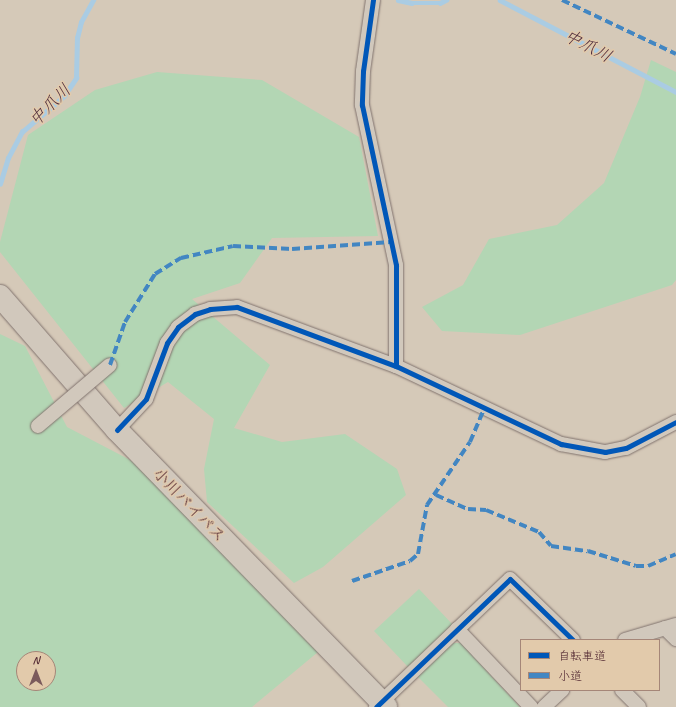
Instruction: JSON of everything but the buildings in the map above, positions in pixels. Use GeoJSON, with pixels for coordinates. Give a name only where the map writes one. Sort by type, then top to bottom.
{"type":"FeatureCollection","features":[{"type":"Feature","properties":{"kind":"highway","name":"小川バイパス"},"geometry":{"type":"LineString","coordinates":[[0,296],[117,430],[381,705]]}},
{"type":"Feature","properties":{"kind":"street"},"geometry":{"type":"LineString","coordinates":[[373,0],[362,71],[362,105],[396,265],[396,366]]}},
{"type":"Feature","properties":{"kind":"street"},"geometry":{"type":"LineString","coordinates":[[117,430],[146,399],[167,343],[178,328],[194,314],[210,309],[238,307],[396,366],[561,444],[605,452],[626,448],[676,422]]}},
{"type":"Feature","properties":{"kind":"street"},"geometry":{"type":"LineString","coordinates":[[38,426],[110,365]]}},
{"type":"Feature","properties":{"kind":"street"},"geometry":{"type":"LineString","coordinates":[[381,705],[510,578],[572,639]]}},
{"type":"Feature","properties":{"kind":"street"},"geometry":{"type":"LineString","coordinates":[[628,639],[671,626],[676,639]]}},
{"type":"Feature","properties":{"kind":"street"},"geometry":{"type":"LineString","coordinates":[[457,629],[531,707]]}},
{"type":"Feature","properties":{"kind":"street"},"geometry":{"type":"LineString","coordinates":[[544,707],[561,691]]}},
{"type":"Feature","properties":{"kind":"street"},"geometry":{"type":"LineString","coordinates":[[623,691],[639,707]]}},
{"type":"Feature","properties":{"kind":"green space"},"geometry":{"type":"Polygon","coordinates":[[[651,60],[676,72],[676,280],[672,285],[520,335],[442,331],[422,307],[463,285],[489,239],[557,225],[604,183],[640,97],[651,60]]]}},
{"type":"Feature","properties":{"kind":"green space"},"geometry":{"type":"Polygon","coordinates":[[[157,72],[262,80],[359,137],[378,236],[272,238],[240,283],[192,299],[270,365],[234,428],[282,442],[345,434],[397,469],[406,495],[323,567],[294,583],[207,502],[204,469],[214,419],[168,382],[124,408],[0,252],[0,242],[28,135],[95,90],[157,72]]]}},
{"type":"Feature","properties":{"kind":"green space"},"geometry":{"type":"Polygon","coordinates":[[[0,334],[25,346],[67,427],[134,462],[318,652],[252,707],[0,707],[0,334]]]}},
{"type":"Feature","properties":{"kind":"green space"},"geometry":{"type":"Polygon","coordinates":[[[419,589],[454,626],[409,668],[374,631],[419,589]]]}},
{"type":"Feature","properties":{"kind":"green space"},"geometry":{"type":"Polygon","coordinates":[[[449,643],[461,643],[520,707],[448,707],[416,675],[449,643]]]}},
{"type":"Feature","properties":{"kind":"waterway","name":"中爪川"},"geometry":{"type":"LineString","coordinates":[[0,184],[8,158],[22,132],[64,96],[76,78],[77,38],[81,22],[93,0]]}},
{"type":"Feature","properties":{"kind":"waterway","name":"中爪川"},"geometry":{"type":"LineString","coordinates":[[398,0],[412,3],[440,3],[446,0]]}},
{"type":"Feature","properties":{"kind":"waterway","name":"中爪川"},"geometry":{"type":"LineString","coordinates":[[500,0],[676,92]]}},
{"type":"Feature","properties":{"kind":"marked path"},"geometry":{"type":"LineString","coordinates":[[562,0],[676,54]]}},
{"type":"Feature","properties":{"kind":"marked path"},"geometry":{"type":"LineString","coordinates":[[110,365],[125,322],[155,274],[181,258],[233,246],[292,249],[391,242]]}},
{"type":"Feature","properties":{"kind":"marked path"},"geometry":{"type":"LineString","coordinates":[[352,581],[410,561],[418,554],[427,505],[470,442],[484,409]]}},
{"type":"Feature","properties":{"kind":"marked path"},"geometry":{"type":"LineString","coordinates":[[436,495],[468,509],[486,510],[539,532],[551,546],[588,551],[636,566],[648,566],[676,554]]}},
{"type":"Feature","properties":{"kind":"cycle path"},"geometry":{"type":"LineString","coordinates":[[373,0],[363,71],[362,105],[396,265],[396,366]]}},
{"type":"Feature","properties":{"kind":"cycle path"},"geometry":{"type":"LineString","coordinates":[[117,430],[146,399],[167,343],[178,327],[195,314],[210,309],[237,307],[396,366],[561,444],[605,452],[626,448],[676,422]]}},
{"type":"Feature","properties":{"kind":"cycle path"},"geometry":{"type":"LineString","coordinates":[[376,707],[510,579],[572,639]]}}]}
